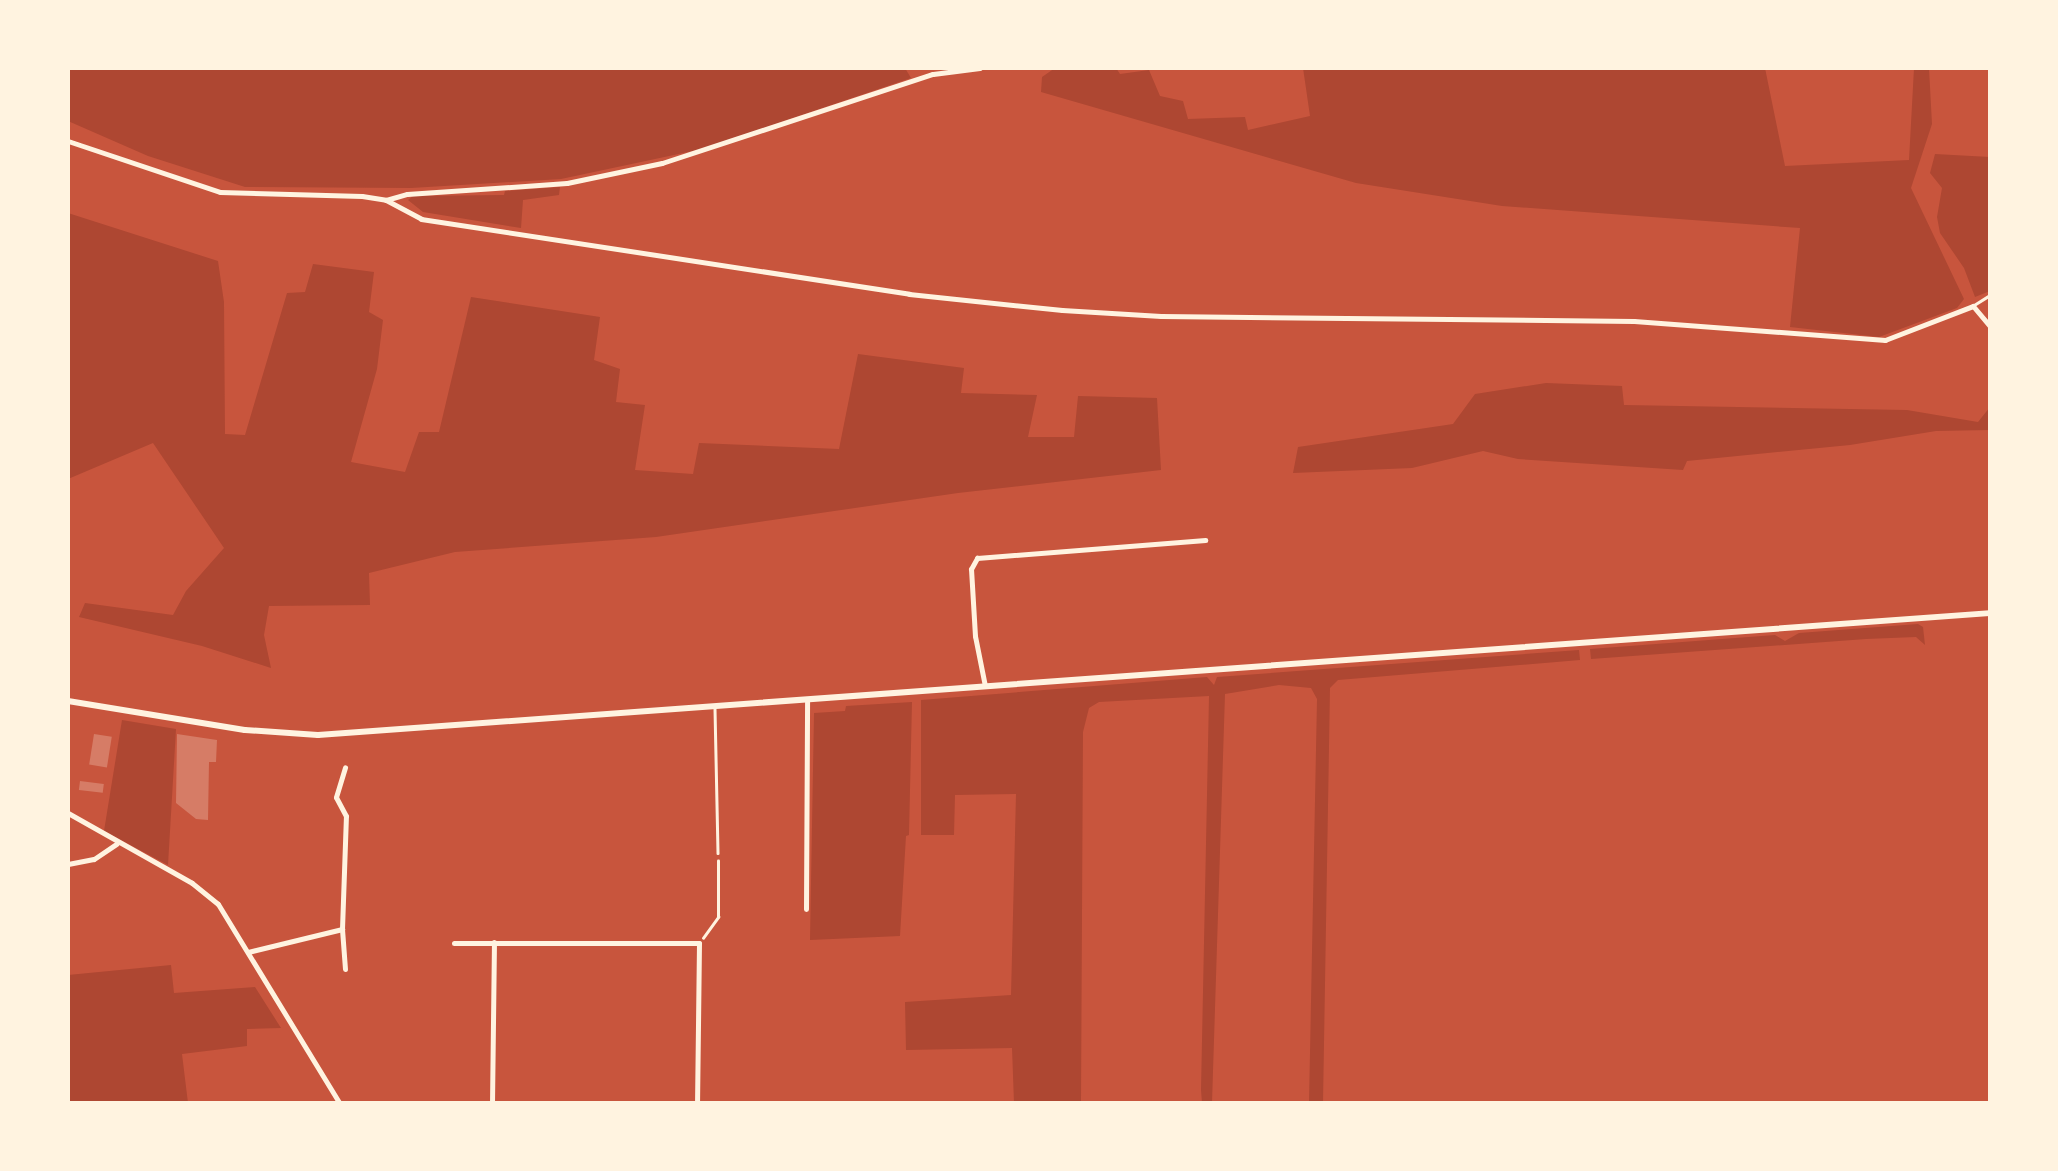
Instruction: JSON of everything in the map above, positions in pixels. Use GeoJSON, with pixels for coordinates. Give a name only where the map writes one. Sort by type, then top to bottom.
{"type":"FeatureCollection","features":[{"type":"Feature","properties":{"kind":"main road"},"geometry":{"type":"LineString","coordinates":[[68,701],[245,730],[318,735],[1990,613]]}},
{"type":"Feature","properties":{"kind":"street"},"geometry":{"type":"LineString","coordinates":[[386,200],[407,194],[567,182],[662,163],[915,80],[956,68],[980,68]]}},
{"type":"Feature","properties":{"kind":"street"},"geometry":{"type":"LineString","coordinates":[[68,141],[220,192],[317,193],[386,200],[422,218],[909,294],[1062,310],[1160,316],[1634,321],[1885,340],[1973,306],[1990,326]]}},
{"type":"Feature","properties":{"kind":"street"},"geometry":{"type":"LineString","coordinates":[[985,689],[975,636],[971,569],[977,558],[1205,540]]}},
{"type":"Feature","properties":{"kind":"street"},"geometry":{"type":"LineString","coordinates":[[806,909],[807,701]]}},
{"type":"Feature","properties":{"kind":"street"},"geometry":{"type":"LineString","coordinates":[[345,766],[336,796],[346,816],[342,929],[345,969]]}},
{"type":"Feature","properties":{"kind":"street"},"geometry":{"type":"LineString","coordinates":[[68,813],[116,844],[192,884],[226,916],[340,1104]]}},
{"type":"Feature","properties":{"kind":"street"},"geometry":{"type":"LineString","coordinates":[[68,864],[94,859],[116,844]]}},
{"type":"Feature","properties":{"kind":"street"},"geometry":{"type":"LineString","coordinates":[[248,952],[342,929]]}},
{"type":"Feature","properties":{"kind":"street"},"geometry":{"type":"LineString","coordinates":[[492,1104],[494,942]]}},
{"type":"Feature","properties":{"kind":"street"},"geometry":{"type":"LineString","coordinates":[[454,943],[699,943],[697,1104]]}},
{"type":"Feature","properties":{"kind":"lane"},"geometry":{"type":"LineString","coordinates":[[1973,306],[1990,296]]}},
{"type":"Feature","properties":{"kind":"lane"},"geometry":{"type":"LineString","coordinates":[[715,708],[718,853]]}},
{"type":"Feature","properties":{"kind":"path"},"geometry":{"type":"LineString","coordinates":[[699,943],[718,917],[718,853]]}},
{"type":"Feature","properties":{"kind":"shaded area"},"geometry":{"type":"Polygon","coordinates":[[[68,68],[905,68],[911,78],[702,149],[561,179],[411,188],[245,187],[148,156],[68,121],[68,68]]]}},
{"type":"Feature","properties":{"kind":"shaded area"},"geometry":{"type":"Polygon","coordinates":[[[1055,68],[1116,68],[1120,74],[1149,70],[1160,96],[1183,101],[1188,119],[1245,117],[1248,130],[1310,116],[1303,68],[1765,68],[1785,166],[1909,160],[1914,68],[1929,68],[1932,124],[1911,188],[1964,299],[1957,308],[1879,337],[1790,327],[1800,228],[1502,206],[1356,183],[1041,92],[1042,77],[1055,68]]]}},
{"type":"Feature","properties":{"kind":"shaded area"},"geometry":{"type":"Polygon","coordinates":[[[1935,154],[1990,157],[1990,291],[1975,297],[1964,268],[1940,233],[1937,217],[1942,188],[1930,173],[1935,154]]]}},
{"type":"Feature","properties":{"kind":"shaded area"},"geometry":{"type":"Polygon","coordinates":[[[560,187],[559,195],[523,200],[521,228],[423,212],[408,200],[413,196],[504,195],[505,191],[560,187]]]}},
{"type":"Feature","properties":{"kind":"shaded area"},"geometry":{"type":"Polygon","coordinates":[[[68,213],[218,261],[224,302],[225,434],[245,435],[287,293],[305,292],[313,264],[374,272],[369,312],[383,320],[377,369],[351,462],[405,472],[419,432],[439,432],[471,297],[600,317],[594,360],[620,369],[616,402],[645,405],[635,470],[693,474],[699,443],[839,449],[858,354],[964,368],[961,393],[1037,395],[1028,437],[1074,437],[1078,396],[1157,398],[1161,470],[958,493],[656,537],[455,552],[369,573],[370,605],[269,606],[264,635],[271,668],[202,646],[79,617],[85,603],[173,615],[186,591],[224,548],[153,443],[68,479],[68,213]]]}},
{"type":"Feature","properties":{"kind":"shaded area"},"geometry":{"type":"Polygon","coordinates":[[[1546,383],[1622,386],[1624,405],[1907,410],[1978,422],[1990,407],[1990,430],[1936,431],[1850,445],[1687,461],[1683,470],[1518,459],[1483,451],[1412,468],[1293,473],[1298,447],[1453,424],[1475,394],[1546,383]]]}},
{"type":"Feature","properties":{"kind":"shaded area"},"geometry":{"type":"Polygon","coordinates":[[[1918,624],[1923,627],[1925,645],[1916,637],[1866,639],[1591,659],[1590,649],[1775,635],[1785,641],[1799,633],[1918,624]]]}},
{"type":"Feature","properties":{"kind":"shaded area"},"geometry":{"type":"Polygon","coordinates":[[[1579,650],[1580,660],[1338,680],[1330,688],[1323,1103],[1309,1103],[1317,699],[1311,688],[1279,685],[1225,694],[1212,1103],[1202,1103],[1201,1090],[1209,696],[1099,702],[1089,708],[1083,732],[1081,1103],[1014,1103],[1012,1048],[906,1050],[905,1002],[1011,995],[1016,794],[955,795],[954,835],[921,835],[921,700],[1207,677],[1214,685],[1217,677],[1579,650]]]}},
{"type":"Feature","properties":{"kind":"shaded area"},"geometry":{"type":"Polygon","coordinates":[[[912,702],[909,835],[900,936],[810,940],[814,713],[845,711],[846,706],[912,702]]]}},
{"type":"Feature","properties":{"kind":"shaded area"},"geometry":{"type":"Polygon","coordinates":[[[122,720],[176,729],[168,865],[104,831],[122,720]]]}},
{"type":"Feature","properties":{"kind":"shaded area"},"geometry":{"type":"Polygon","coordinates":[[[171,965],[174,993],[255,987],[281,1028],[247,1029],[247,1046],[182,1054],[188,1103],[68,1103],[68,975],[171,965]]]}},
{"type":"Feature","properties":{"kind":"building"},"geometry":{"type":"Polygon","coordinates":[[[94,734],[112,737],[107,767],[89,765],[94,734]]]}},
{"type":"Feature","properties":{"kind":"building"},"geometry":{"type":"Polygon","coordinates":[[[177,734],[217,740],[216,762],[209,762],[208,820],[196,819],[176,803],[177,734]]]}},
{"type":"Feature","properties":{"kind":"building"},"geometry":{"type":"Polygon","coordinates":[[[80,781],[104,784],[103,793],[79,790],[80,781]]]}}]}
